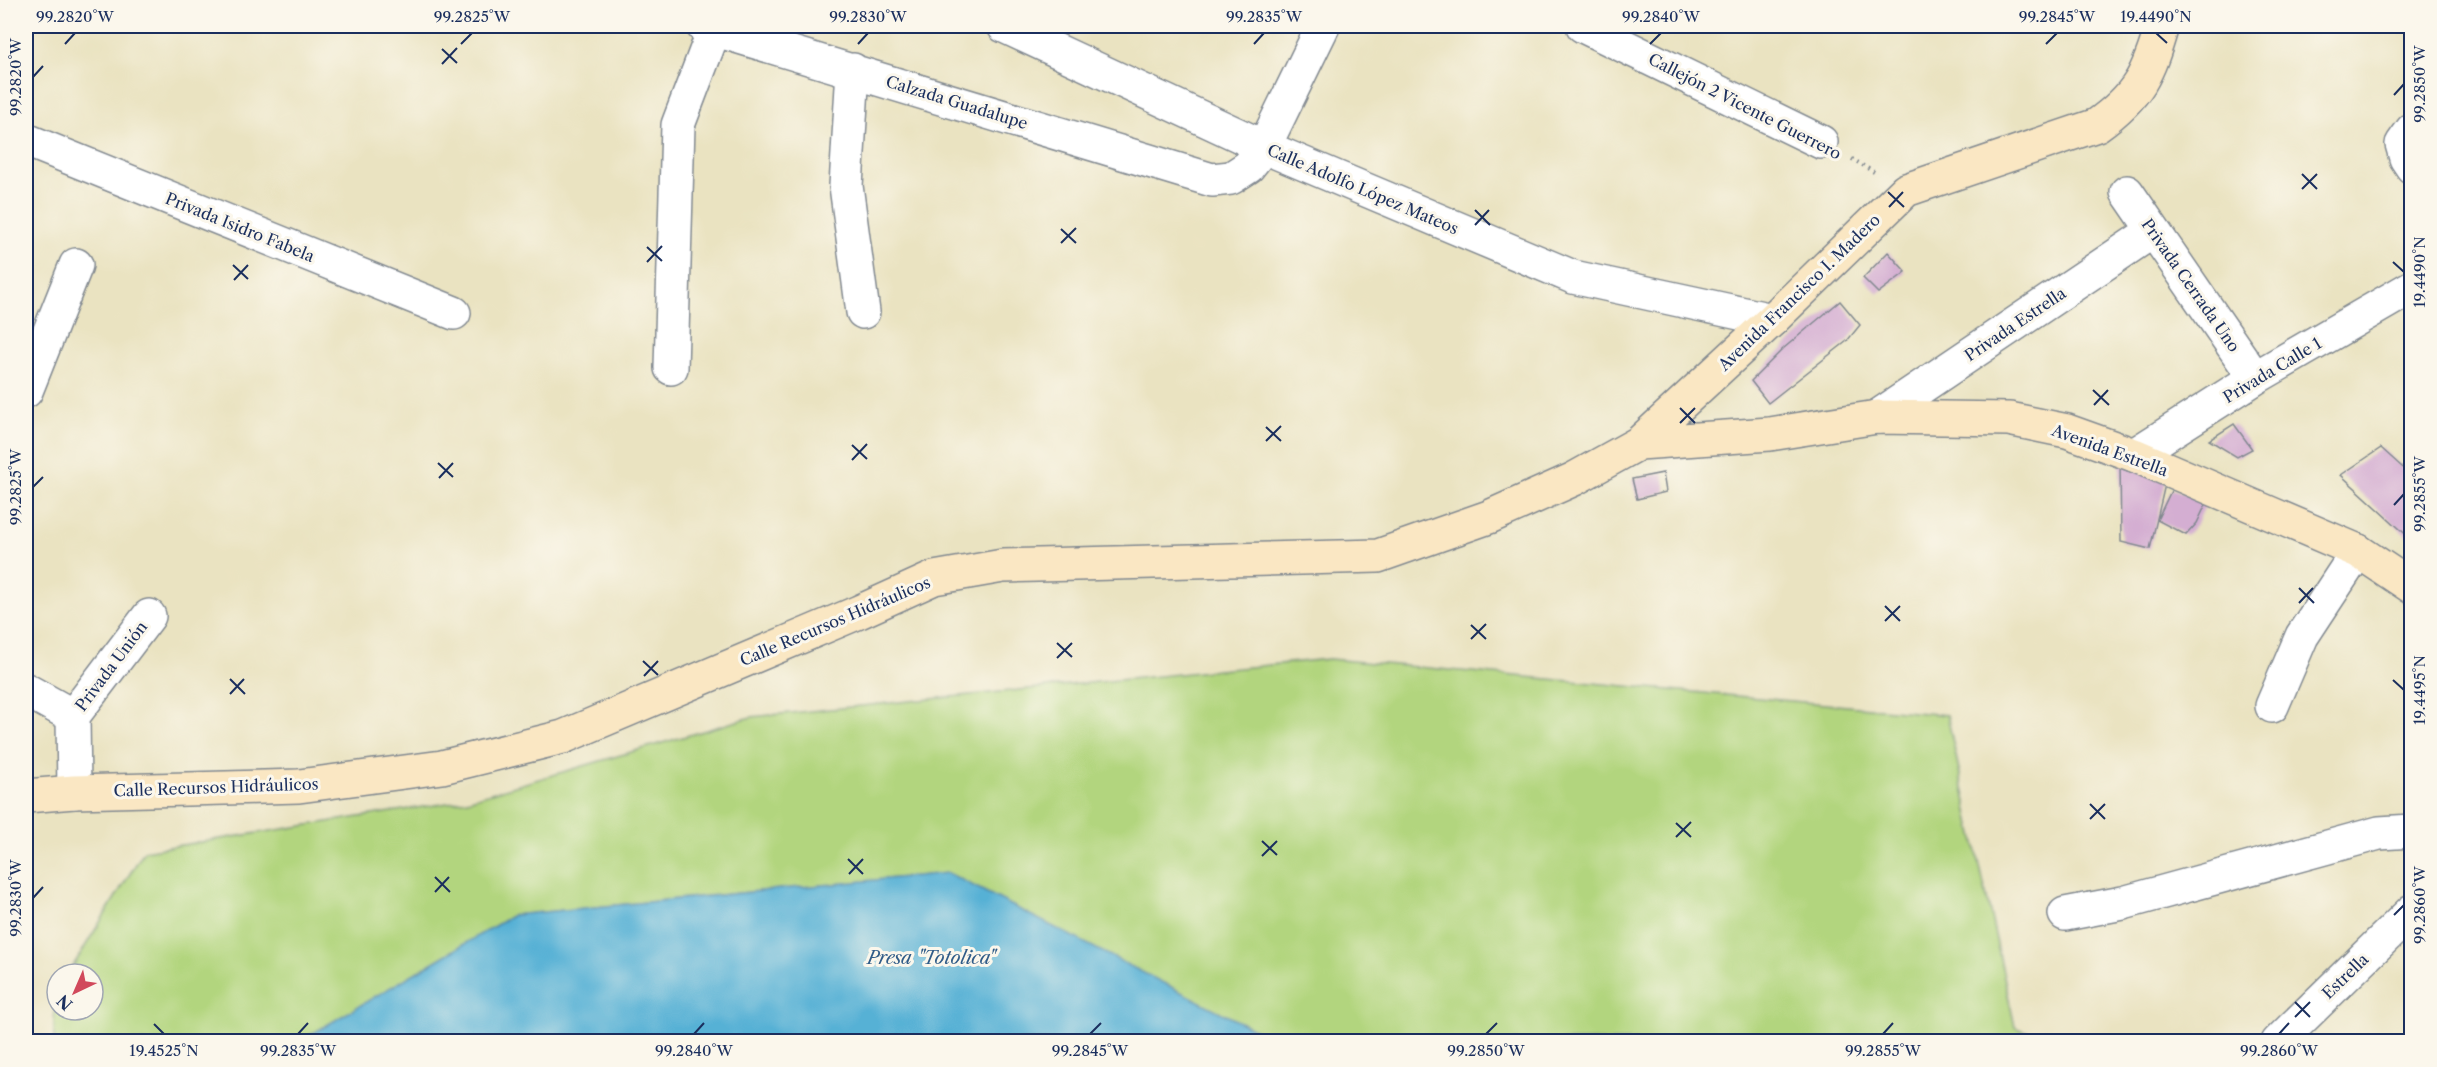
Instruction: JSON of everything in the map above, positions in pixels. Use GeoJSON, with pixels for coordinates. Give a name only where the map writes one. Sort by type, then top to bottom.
{"type":"FeatureCollection","features":[{"type":"Feature","properties":{"kind":"street","name":"Calle Adolfo López Mateos"},"geometry":{"type":"LineString","coordinates":[[1004,26],[1264,147],[1574,277],[1772,320]]}},
{"type":"Feature","properties":{"kind":"street"},"geometry":{"type":"LineString","coordinates":[[1264,147],[1323,26]]}},
{"type":"Feature","properties":{"kind":"street","name":"Callejón 2 Vicente Guerrero"},"geometry":{"type":"LineString","coordinates":[[1583,26],[1821,142]]}},
{"type":"Feature","properties":{"kind":"street","name":"Avenida Francisco I. Madero"},"geometry":{"type":"LineString","coordinates":[[1639,443],[1772,320],[1906,190],[2097,124],[2122,107],[2142,81],[2162,26]]}},
{"type":"Feature","properties":{"kind":"street"},"geometry":{"type":"LineString","coordinates":[[671,368],[678,126],[708,28]]}},
{"type":"Feature","properties":{"kind":"street","name":"Calzada Guadalupe"},"geometry":{"type":"LineString","coordinates":[[708,28],[1212,180],[1232,178],[1248,167],[1264,147]]}},
{"type":"Feature","properties":{"kind":"street"},"geometry":{"type":"LineString","coordinates":[[853,70],[846,186],[862,312]]}},
{"type":"Feature","properties":{"kind":"street","name":"Privada Isidro Fabela"},"geometry":{"type":"LineString","coordinates":[[26,140],[454,313]]}},
{"type":"Feature","properties":{"kind":"street","name":"Privada Cerrada Uno"},"geometry":{"type":"LineString","coordinates":[[2127,192],[2256,378]]}},
{"type":"Feature","properties":{"kind":"street","name":"Privada Estrella"},"geometry":{"type":"LineString","coordinates":[[1877,417],[2153,231]]}},
{"type":"Feature","properties":{"kind":"street"},"geometry":{"type":"LineString","coordinates":[[26,391],[76,265]]}},
{"type":"Feature","properties":{"kind":"street","name":"Privada Calle 1"},"geometry":{"type":"LineString","coordinates":[[2134,455],[2256,378],[2412,287]]}},
{"type":"Feature","properties":{"kind":"street","name":"Avenida Estrella"},"geometry":{"type":"LineString","coordinates":[[1639,443],[1770,434],[1877,417],[2009,419],[2067,431],[2134,455],[2358,551],[2412,587]]}},
{"type":"Feature","properties":{"kind":"street","name":"Calle Recursos Hidráulicos"},"geometry":{"type":"LineString","coordinates":[[26,796],[74,792],[299,786],[442,767],[563,737],[934,578],[1003,566],[1378,556],[1489,517],[1574,480],[1639,443]]}},
{"type":"Feature","properties":{"kind":"street"},"geometry":{"type":"LineString","coordinates":[[2272,706],[2302,636],[2358,551]]}},
{"type":"Feature","properties":{"kind":"street","name":"Privada Unión"},"geometry":{"type":"LineString","coordinates":[[74,792],[73,716],[149,616]]}},
{"type":"Feature","properties":{"kind":"street","name":"Privada Unión"},"geometry":{"type":"LineString","coordinates":[[26,690],[73,716]]}},
{"type":"Feature","properties":{"kind":"street"},"geometry":{"type":"LineString","coordinates":[[2065,914],[2123,903],[2379,833],[2412,831]]}},
{"type":"Feature","properties":{"kind":"street","name":"Estrella"},"geometry":{"type":"LineString","coordinates":[[2278,1041],[2412,911]]}},
{"type":"Feature","properties":{"kind":"path","name":"Callejón 2 Vicente Guerrero"},"geometry":{"type":"LineString","coordinates":[[1821,142],[1906,190]]}},
{"type":"Feature","properties":{"kind":"green space"},"geometry":{"type":"Polygon","coordinates":[[[1329,659],[1947,715],[2015,1027],[2050,1041],[1277,1041],[948,873],[513,915],[300,1041],[54,1042],[54,1022],[105,1022],[105,962],[75,962],[144,851],[467,800],[751,717],[1329,659]]]}},
{"type":"Feature","properties":{"kind":"water","name":"Presa \"Totolica\""},"geometry":{"type":"Polygon","coordinates":[[[948,873],[1277,1041],[300,1041],[513,915],[948,873]]]}},
{"type":"Feature","properties":{"kind":"building"},"geometry":{"type":"Polygon","coordinates":[[[1888,252],[1906,272],[1878,293],[1863,278],[1888,252]]]}},
{"type":"Feature","properties":{"kind":"building"},"geometry":{"type":"Polygon","coordinates":[[[1840,301],[1860,325],[1847,341],[1768,403],[1751,381],[1784,348],[1840,301]]]}},
{"type":"Feature","properties":{"kind":"building"},"geometry":{"type":"Polygon","coordinates":[[[2234,424],[2252,449],[2237,457],[2209,440],[2234,424]]]}},
{"type":"Feature","properties":{"kind":"building"},"geometry":{"type":"Polygon","coordinates":[[[2381,448],[2412,476],[2412,540],[2341,475],[2381,448]]]}},
{"type":"Feature","properties":{"kind":"building"},"geometry":{"type":"Polygon","coordinates":[[[2120,461],[2166,480],[2150,549],[2121,542],[2120,461]]]}},
{"type":"Feature","properties":{"kind":"building"},"geometry":{"type":"Polygon","coordinates":[[[1663,473],[1666,492],[1637,499],[1632,479],[1663,473]]]}},
{"type":"Feature","properties":{"kind":"building"},"geometry":{"type":"Polygon","coordinates":[[[2172,489],[2208,500],[2197,523],[2186,535],[2157,520],[2172,489]]]}}]}
